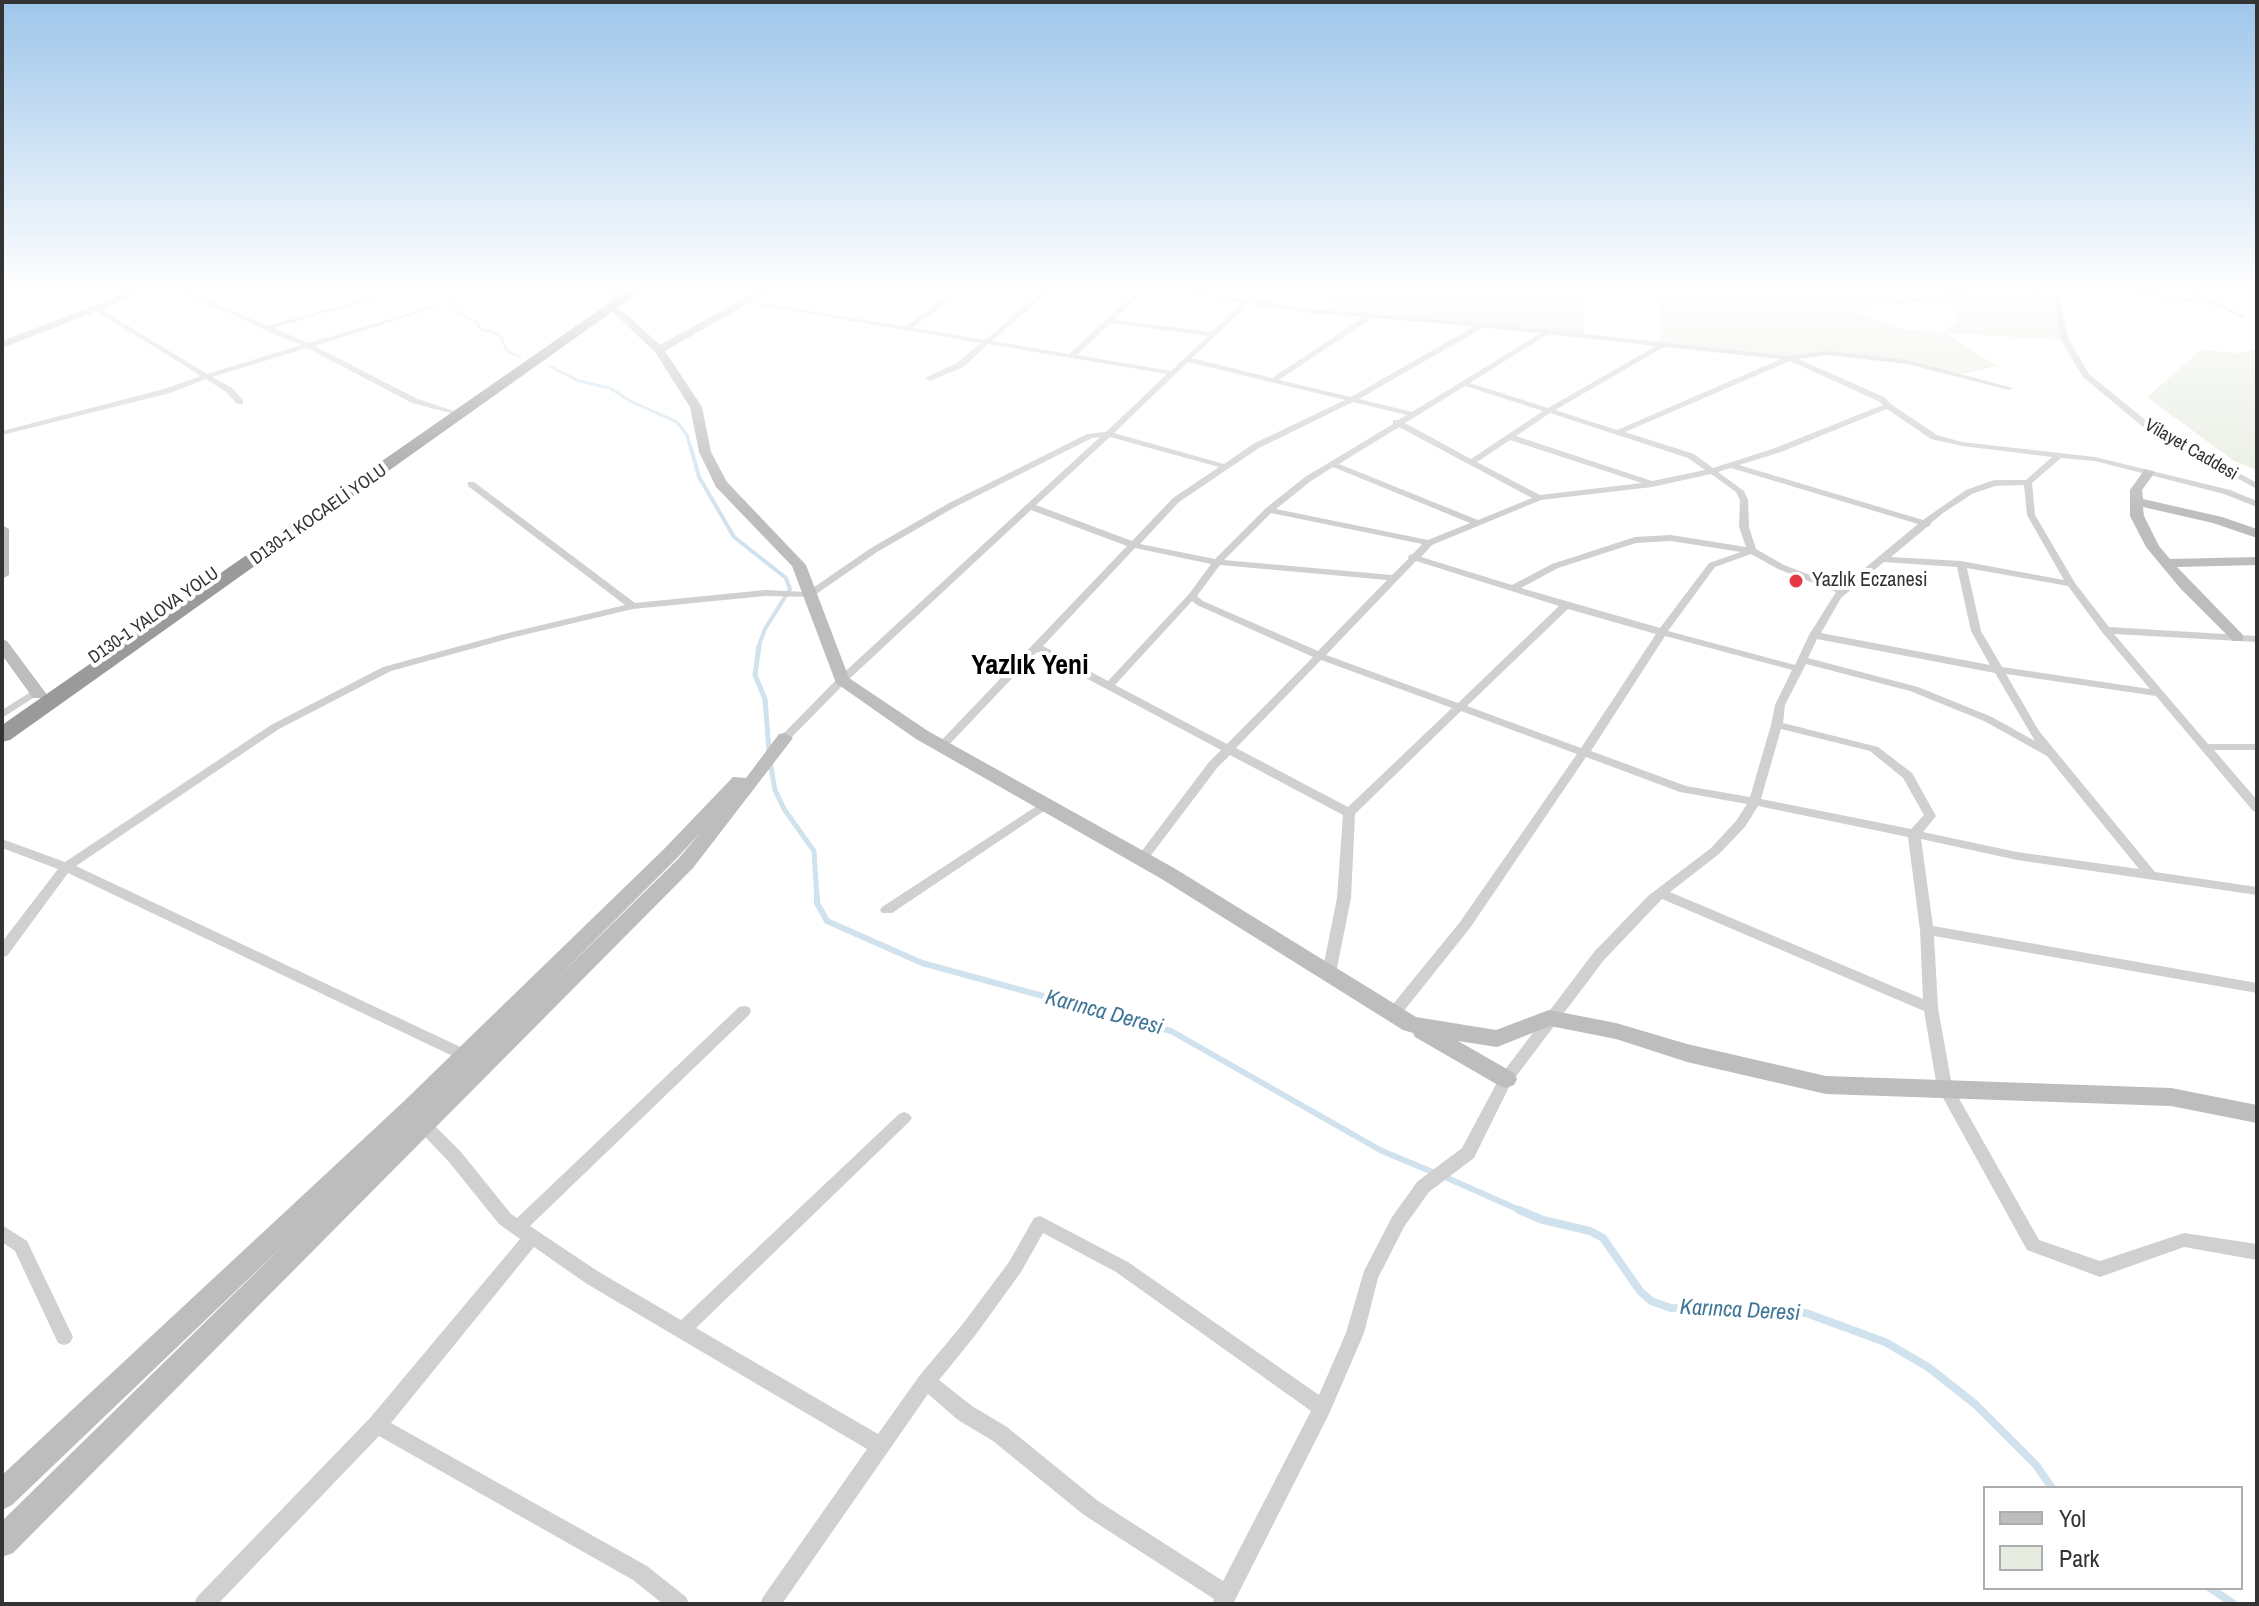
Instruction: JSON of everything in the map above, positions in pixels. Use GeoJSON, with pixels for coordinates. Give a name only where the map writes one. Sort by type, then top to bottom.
{"type":"FeatureCollection","features":[{"type":"Feature","properties":{"kind":"highway","name":"D130-1 YALOVA YOLU"},"geometry":{"type":"LineString","coordinates":[[2,718],[514,367]]}},
{"type":"Feature","properties":{"kind":"highway","name":"D130-1 KOCAELİ YOLU"},"geometry":{"type":"LineString","coordinates":[[2,735],[517,367]]}},
{"type":"Feature","properties":{"kind":"street"},"geometry":{"type":"LineString","coordinates":[[192,367],[229,390],[240,402]]}},
{"type":"Feature","properties":{"kind":"street"},"geometry":{"type":"LineString","coordinates":[[2,433],[167,391],[238,367]]}},
{"type":"Feature","properties":{"kind":"street"},"geometry":{"type":"LineString","coordinates":[[349,367],[415,401],[450,411]]}},
{"type":"Feature","properties":{"kind":"street"},"geometry":{"type":"LineString","coordinates":[[670,367],[696,407],[705,452],[721,484],[799,565],[802,594],[842,680],[942,746],[1142,859],[1506,1079]]}},
{"type":"Feature","properties":{"kind":"street"},"geometry":{"type":"LineString","coordinates":[[930,379],[956,367]]}},
{"type":"Feature","properties":{"kind":"street"},"geometry":{"type":"LineString","coordinates":[[1135,367],[1171,373]]}},
{"type":"Feature","properties":{"kind":"street"},"geometry":{"type":"LineString","coordinates":[[2,1495],[416,1118],[686,863],[748,780],[842,680],[1032,507],[1177,367]]}},
{"type":"Feature","properties":{"kind":"street"},"geometry":{"type":"LineString","coordinates":[[1221,367],[1411,414]]}},
{"type":"Feature","properties":{"kind":"street"},"geometry":{"type":"LineString","coordinates":[[1275,379],[1293,367]]}},
{"type":"Feature","properties":{"kind":"street"},"geometry":{"type":"LineString","coordinates":[[942,746],[1176,500],[1256,446],[1355,398],[1409,367]]}},
{"type":"Feature","properties":{"kind":"street"},"geometry":{"type":"LineString","coordinates":[[1101,682],[1109,686],[1192,596],[1217,562],[1269,510],[1308,479],[1396,422],[1493,367]]}},
{"type":"Feature","properties":{"kind":"street"},"geometry":{"type":"LineString","coordinates":[[1473,461],[1550,410],[1625,367]]}},
{"type":"Feature","properties":{"kind":"street"},"geometry":{"type":"LineString","coordinates":[[1617,433],[1769,367]]}},
{"type":"Feature","properties":{"kind":"street"},"geometry":{"type":"LineString","coordinates":[[1810,367],[1881,399],[1934,437],[1962,444],[2095,459],[2227,492],[2257,504]]}},
{"type":"Feature","properties":{"kind":"street"},"geometry":{"type":"LineString","coordinates":[[1926,367],[2009,388]]}},
{"type":"Feature","properties":{"kind":"street","name":"Vilayet Caddesi"},"geometry":{"type":"LineString","coordinates":[[2080,367],[2104,392],[2146,425],[2257,486]]}},
{"type":"Feature","properties":{"kind":"street"},"geometry":{"type":"LineString","coordinates":[[1466,384],[1691,456],[1740,491],[1744,500],[1744,527],[1752,551]]}},
{"type":"Feature","properties":{"kind":"street"},"geometry":{"type":"LineString","coordinates":[[1142,859],[1228,750],[1412,557],[1429,543],[1539,498],[1652,484],[1712,471],[1778,450],[1888,406]]}},
{"type":"Feature","properties":{"kind":"street"},"geometry":{"type":"LineString","coordinates":[[1396,422],[1539,498]]}},
{"type":"Feature","properties":{"kind":"street"},"geometry":{"type":"LineString","coordinates":[[2,952],[66,867],[275,727],[387,669],[633,606],[775,593],[802,594],[941,511],[1090,436],[1108,434],[1224,466]]}},
{"type":"Feature","properties":{"kind":"street"},"geometry":{"type":"LineString","coordinates":[[1510,437],[1652,484]]}},
{"type":"Feature","properties":{"kind":"street"},"geometry":{"type":"LineString","coordinates":[[926,1381],[965,1413],[1000,1434],[1091,1508],[1224,1600],[1322,1408],[1355,1333],[1370,1277],[1398,1222],[1423,1187],[1468,1153],[1506,1079],[1549,1018],[1599,956],[1660,893],[1715,851],[1741,824],[1754,802],[1780,705],[1837,596],[1969,492],[1994,483],[2028,482],[2059,455]]}},
{"type":"Feature","properties":{"kind":"street"},"geometry":{"type":"LineString","coordinates":[[1332,464],[1476,522]]}},
{"type":"Feature","properties":{"kind":"street"},"geometry":{"type":"LineString","coordinates":[[1730,465],[1927,524]]}},
{"type":"Feature","properties":{"kind":"street"},"geometry":{"type":"LineString","coordinates":[[2149,472],[2136,490],[2137,516],[2153,547],[2238,638]]}},
{"type":"Feature","properties":{"kind":"street"},"geometry":{"type":"LineString","coordinates":[[2028,482],[2031,515],[2071,584],[2158,693],[2257,808]]}},
{"type":"Feature","properties":{"kind":"street"},"geometry":{"type":"LineString","coordinates":[[471,484],[633,606]]}},
{"type":"Feature","properties":{"kind":"street"},"geometry":{"type":"LineString","coordinates":[[2137,502],[2217,520],[2257,534]]}},
{"type":"Feature","properties":{"kind":"street"},"geometry":{"type":"LineString","coordinates":[[1032,507],[1133,545],[1217,562],[1393,578]]}},
{"type":"Feature","properties":{"kind":"street"},"geometry":{"type":"LineString","coordinates":[[1269,510],[1429,543]]}},
{"type":"Feature","properties":{"kind":"street"},"geometry":{"type":"LineString","coordinates":[[2,529],[2,575]]}},
{"type":"Feature","properties":{"kind":"street"},"geometry":{"type":"LineString","coordinates":[[1513,588],[1555,566],[1635,540],[1671,538],[1752,551],[1781,567],[1844,591]]}},
{"type":"Feature","properties":{"kind":"street"},"geometry":{"type":"LineString","coordinates":[[1402,1018],[1583,754],[1662,632],[1712,565],[1752,551]]}},
{"type":"Feature","properties":{"kind":"street"},"geometry":{"type":"LineString","coordinates":[[1412,557],[1662,632],[1914,689],[1988,719],[2053,755]]}},
{"type":"Feature","properties":{"kind":"street"},"geometry":{"type":"LineString","coordinates":[[1885,559],[1961,564],[2071,584]]}},
{"type":"Feature","properties":{"kind":"street"},"geometry":{"type":"LineString","coordinates":[[2166,563],[2257,561]]}},
{"type":"Feature","properties":{"kind":"street"},"geometry":{"type":"LineString","coordinates":[[1961,564],[1976,631],[2034,732],[2152,877]]}},
{"type":"Feature","properties":{"kind":"street"},"geometry":{"type":"LineString","coordinates":[[1192,596],[1200,603],[1320,656],[1684,789],[2017,856],[2257,891]]}},
{"type":"Feature","properties":{"kind":"street"},"geometry":{"type":"LineString","coordinates":[[1329,973],[1344,898],[1349,813],[1566,605]]}},
{"type":"Feature","properties":{"kind":"street"},"geometry":{"type":"LineString","coordinates":[[2106,630],[2257,639]]}},
{"type":"Feature","properties":{"kind":"street"},"geometry":{"type":"LineString","coordinates":[[1814,635],[1998,670],[2158,693]]}},
{"type":"Feature","properties":{"kind":"street"},"geometry":{"type":"LineString","coordinates":[[2,644],[38,693]]}},
{"type":"Feature","properties":{"kind":"street"},"geometry":{"type":"LineString","coordinates":[[1036,647],[1349,813]]}},
{"type":"Feature","properties":{"kind":"street"},"geometry":{"type":"LineString","coordinates":[[1777,725],[1874,749],[1908,776],[1930,816],[1914,834],[1927,930],[1931,1008],[1945,1087],[2033,1245],[2100,1269],[2184,1240],[2257,1252]]}},
{"type":"Feature","properties":{"kind":"street"},"geometry":{"type":"LineString","coordinates":[[2205,747],[2257,747]]}},
{"type":"Feature","properties":{"kind":"street"},"geometry":{"type":"LineString","coordinates":[[2,1542],[416,1118],[464,1055],[748,780]]}},
{"type":"Feature","properties":{"kind":"street"},"geometry":{"type":"LineString","coordinates":[[887,910],[1046,804]]}},
{"type":"Feature","properties":{"kind":"street"},"geometry":{"type":"LineString","coordinates":[[2,843],[66,867],[464,1055]]}},
{"type":"Feature","properties":{"kind":"street"},"geometry":{"type":"LineString","coordinates":[[1660,893],[1931,1008]]}},
{"type":"Feature","properties":{"kind":"street"},"geometry":{"type":"LineString","coordinates":[[1927,930],[2257,988]]}},
{"type":"Feature","properties":{"kind":"street"},"geometry":{"type":"LineString","coordinates":[[204,1604],[377,1425],[525,1232],[744,1011]]}},
{"type":"Feature","properties":{"kind":"street"},"geometry":{"type":"LineString","coordinates":[[1402,1018],[1497,1039],[1549,1018],[1616,1031],[1687,1053],[1826,1085],[2171,1097],[2257,1114]]}},
{"type":"Feature","properties":{"kind":"street"},"geometry":{"type":"LineString","coordinates":[[416,1118],[455,1157],[505,1219],[593,1278],[881,1446]]}},
{"type":"Feature","properties":{"kind":"street"},"geometry":{"type":"LineString","coordinates":[[682,1330],[904,1118]]}},
{"type":"Feature","properties":{"kind":"street"},"geometry":{"type":"LineString","coordinates":[[770,1604],[926,1381],[1015,1267],[1040,1223],[1122,1267],[1322,1408]]}},
{"type":"Feature","properties":{"kind":"street"},"geometry":{"type":"LineString","coordinates":[[2,1232],[21,1246],[64,1337]]}},
{"type":"Feature","properties":{"kind":"street"},"geometry":{"type":"LineString","coordinates":[[377,1425],[640,1573],[679,1604]]}},
{"type":"Feature","properties":{"kind":"green space"},"geometry":{"type":"Polygon","coordinates":[[[1927,367],[1993,367],[1959,375],[1927,367]]]}},
{"type":"Feature","properties":{"kind":"green space"},"geometry":{"type":"Polygon","coordinates":[[[2182,367],[2257,367],[2257,470],[2234,461],[2147,397],[2182,367]]]}},
{"type":"Feature","properties":{"kind":"waterway","name":"Karınca Deresi"},"geometry":{"type":"LineString","coordinates":[[551,367],[579,381],[610,388],[630,401],[677,422],[687,435],[691,450]]}},
{"type":"Feature","properties":{"kind":"waterway","name":"Karınca Deresi"},"geometry":{"type":"LineString","coordinates":[[691,448],[699,477],[734,537],[786,578],[790,589],[765,629],[758,648]]}},
{"type":"Feature","properties":{"kind":"waterway","name":"Karınca Deresi"},"geometry":{"type":"LineString","coordinates":[[759,646],[755,675],[765,699],[769,751]]}},
{"type":"Feature","properties":{"kind":"waterway","name":"Karınca Deresi"},"geometry":{"type":"LineString","coordinates":[[770,761],[775,790],[784,809],[814,851],[817,898]]}},
{"type":"Feature","properties":{"kind":"waterway","name":"Karınca Deresi"},"geometry":{"type":"LineString","coordinates":[[817,898],[827,921],[922,963],[1171,1031],[1382,1151],[1435,1173]]}},
{"type":"Feature","properties":{"kind":"waterway","name":"Karınca Deresi"},"geometry":{"type":"LineString","coordinates":[[1445,1177],[1524,1212]]}},
{"type":"Feature","properties":{"kind":"waterway","name":"Karınca Deresi"},"geometry":{"type":"LineString","coordinates":[[1519,1210],[1543,1220],[1590,1231],[1603,1238],[1640,1291],[1651,1301],[1671,1308],[1806,1313],[1885,1342],[1928,1367],[1975,1404],[2036,1465],[2051,1486]]}},
{"type":"Feature","properties":{"kind":"waterway","name":"Karınca Deresi"},"geometry":{"type":"LineString","coordinates":[[2213,1590],[2234,1604]]}},
{"type":"Feature","properties":{"kind":"place","name":"Yazlık Eczanesi"},"geometry":{"type":"Point","coordinates":[1796,581]}},
{"type":"Feature","properties":{"kind":"district","name":"Yazlık Yeni"},"geometry":{"type":"Point","coordinates":[1030,666]}}]}
